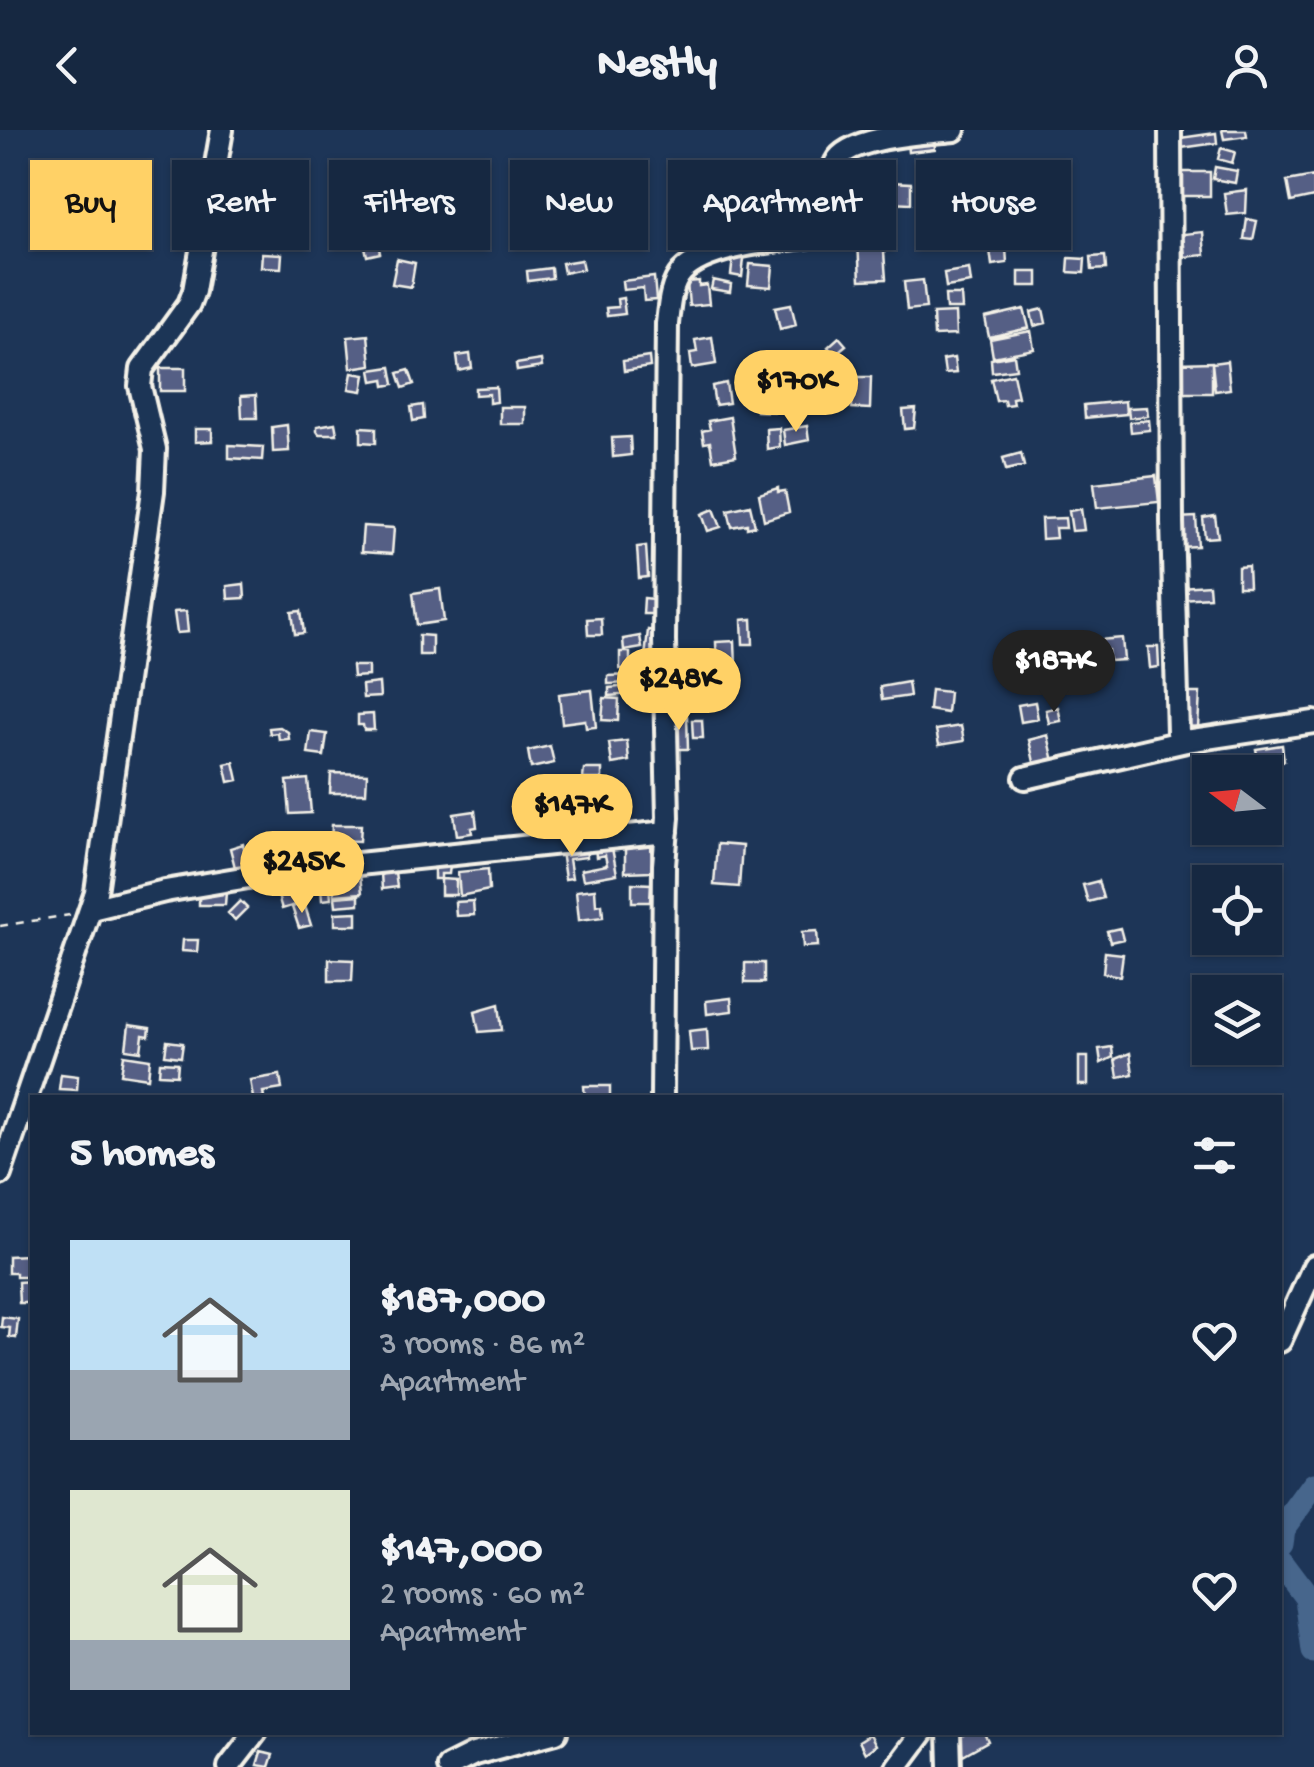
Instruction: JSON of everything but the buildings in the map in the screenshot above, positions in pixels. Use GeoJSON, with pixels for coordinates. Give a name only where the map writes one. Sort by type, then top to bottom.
{"type":"FeatureCollection","features":[{"type":"Feature","properties":{"kind":"street"},"geometry":{"type":"LineString","coordinates":[[0,1174],[73,951],[91,909],[153,491],[155,449],[140,386],[142,368],[189,304],[194,291],[222,130]]}},
{"type":"Feature","properties":{"kind":"street"},"geometry":{"type":"LineString","coordinates":[[662,1095],[667,832],[667,324],[673,287],[682,271],[699,260],[742,246],[812,236],[820,230],[836,162],[843,152],[883,138],[954,130]]}},
{"type":"Feature","properties":{"kind":"street"},"geometry":{"type":"LineString","coordinates":[[1170,130],[1176,724],[1186,741]]}},
{"type":"Feature","properties":{"kind":"street"},"geometry":{"type":"LineString","coordinates":[[1025,778],[1186,741],[1314,722]]}},
{"type":"Feature","properties":{"kind":"street"},"geometry":{"type":"LineString","coordinates":[[91,909],[165,891],[272,873],[667,832]]}},
{"type":"Feature","properties":{"kind":"street"},"geometry":{"type":"LineString","coordinates":[[1282,1337],[1314,1266]]}},
{"type":"Feature","properties":{"kind":"street"},"geometry":{"type":"LineString","coordinates":[[229,1767],[254,1735]]}},
{"type":"Feature","properties":{"kind":"street"},"geometry":{"type":"LineString","coordinates":[[448,1767],[486,1741],[533,1735]]}},
{"type":"Feature","properties":{"kind":"street"},"geometry":{"type":"LineString","coordinates":[[897,1767],[922,1735]]}},
{"type":"Feature","properties":{"kind":"street"},"geometry":{"type":"LineString","coordinates":[[949,1735],[950,1767]]}},
{"type":"Feature","properties":{"kind":"path"},"geometry":{"type":"LineString","coordinates":[[0,926],[91,909]]}},
{"type":"Feature","properties":{"kind":"waterway"},"geometry":{"type":"LineString","coordinates":[[1282,1529],[1314,1485]]}},
{"type":"Feature","properties":{"kind":"waterway"},"geometry":{"type":"LineString","coordinates":[[1282,1565],[1307,1598],[1314,1651]]}}]}
